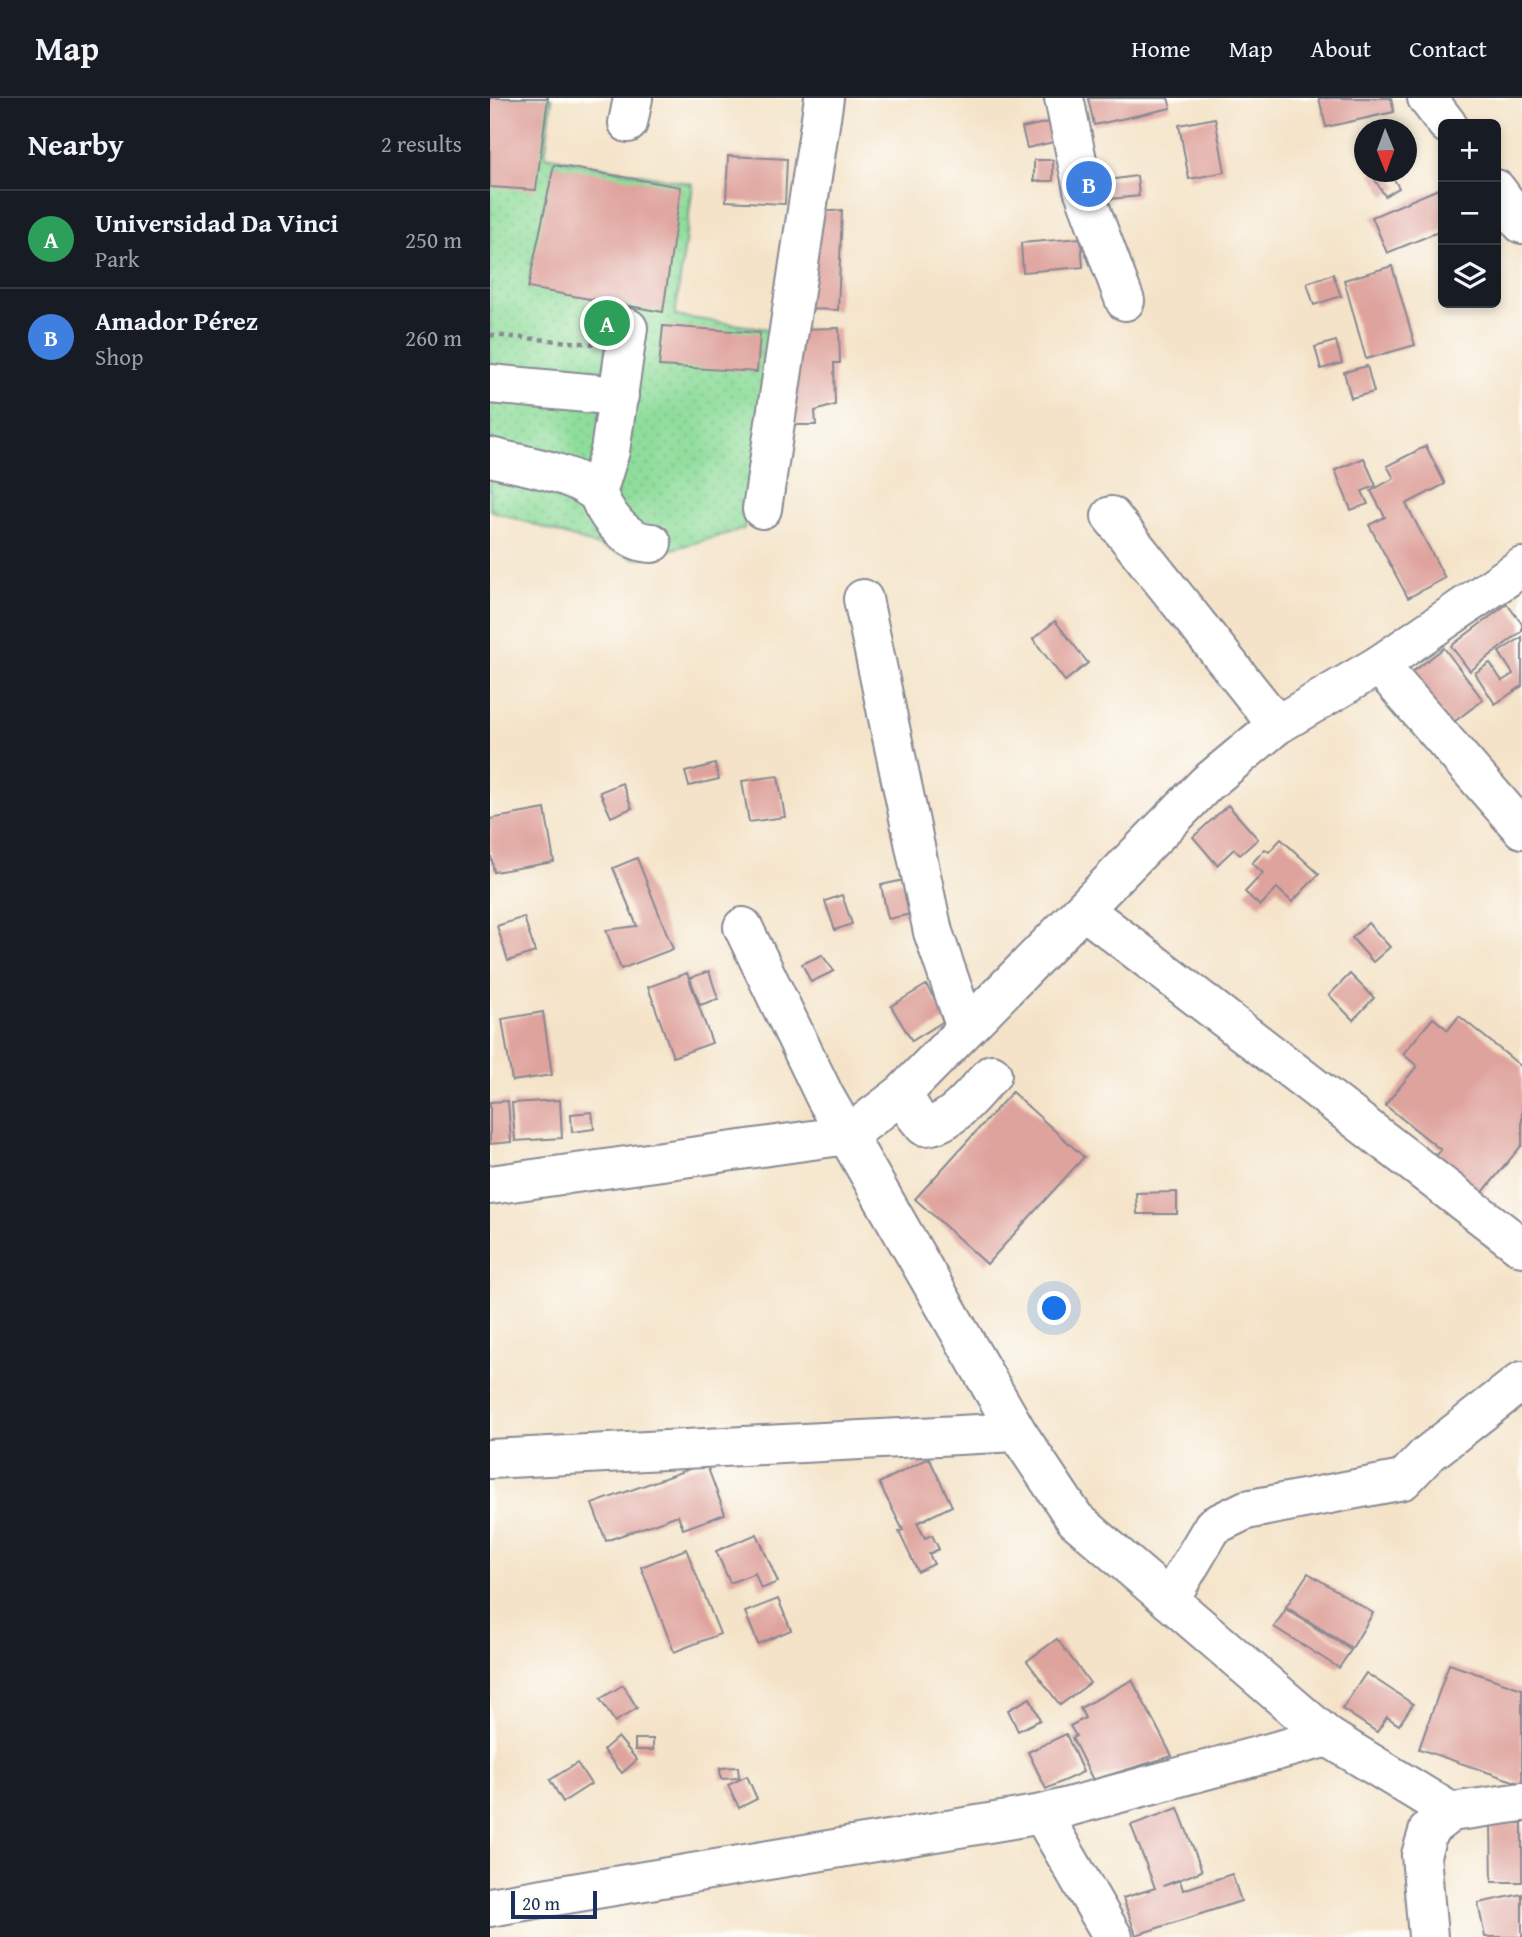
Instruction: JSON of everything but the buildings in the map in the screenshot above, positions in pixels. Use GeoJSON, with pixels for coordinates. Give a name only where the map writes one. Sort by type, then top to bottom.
{"type":"FeatureCollection","features":[{"type":"Feature","properties":{"kind":"street"},"geometry":{"type":"LineString","coordinates":[[762,509],[824,98]]}},
{"type":"Feature","properties":{"kind":"street"},"geometry":{"type":"LineString","coordinates":[[1064,98],[1083,189],[1125,301]]}},
{"type":"Feature","properties":{"kind":"street"},"geometry":{"type":"LineString","coordinates":[[1427,98],[1443,119]]}},
{"type":"Feature","properties":{"kind":"street"},"geometry":{"type":"LineString","coordinates":[[1501,196],[1522,224]]}},
{"type":"Feature","properties":{"kind":"street"},"geometry":{"type":"LineString","coordinates":[[597,493],[610,451],[627,338]]}},
{"type":"Feature","properties":{"kind":"street"},"geometry":{"type":"LineString","coordinates":[[490,384],[619,396]]}},
{"type":"Feature","properties":{"kind":"street"},"geometry":{"type":"LineString","coordinates":[[490,457],[562,475],[597,493],[606,510],[627,534],[641,543],[652,543]]}},
{"type":"Feature","properties":{"kind":"street"},"geometry":{"type":"LineString","coordinates":[[1111,516],[1277,725]]}},
{"type":"Feature","properties":{"kind":"street"},"geometry":{"type":"LineString","coordinates":[[490,1185],[848,1135],[902,1094],[1206,785],[1277,725],[1379,665],[1522,567]]}},
{"type":"Feature","properties":{"kind":"street"},"geometry":{"type":"LineString","coordinates":[[863,599],[933,932],[966,1028]]}},
{"type":"Feature","properties":{"kind":"street"},"geometry":{"type":"LineString","coordinates":[[1379,665],[1522,829]]}},
{"type":"Feature","properties":{"kind":"street"},"geometry":{"type":"LineString","coordinates":[[1084,910],[1522,1247]]}},
{"type":"Feature","properties":{"kind":"street"},"geometry":{"type":"LineString","coordinates":[[743,927],[825,1097],[1017,1432],[1075,1519],[1328,1737],[1451,1812]]}},
{"type":"Feature","properties":{"kind":"street"},"geometry":{"type":"LineString","coordinates":[[902,1094],[925,1126],[934,1125],[948,1118],[992,1074]]}},
{"type":"Feature","properties":{"kind":"street"},"geometry":{"type":"LineString","coordinates":[[1169,1600],[1213,1526],[1245,1510],[1403,1480],[1427,1455],[1522,1381]]}},
{"type":"Feature","properties":{"kind":"street"},"geometry":{"type":"LineString","coordinates":[[490,1459],[1017,1432]]}},
{"type":"Feature","properties":{"kind":"street"},"geometry":{"type":"LineString","coordinates":[[490,1907],[1042,1814],[1328,1737]]}},
{"type":"Feature","properties":{"kind":"street"},"geometry":{"type":"LineString","coordinates":[[1428,1937],[1421,1855],[1429,1829],[1451,1812],[1522,1801]]}},
{"type":"Feature","properties":{"kind":"street"},"geometry":{"type":"LineString","coordinates":[[1042,1814],[1113,1937]]}},
{"type":"Feature","properties":{"kind":"path"},"geometry":{"type":"LineString","coordinates":[[490,335],[627,338]]}},
{"type":"Feature","properties":{"kind":"green space"},"geometry":{"type":"Polygon","coordinates":[[[490,98],[552,98],[545,156],[693,184],[675,316],[775,330],[744,529],[637,559],[490,510],[490,98]]]}},
{"type":"Feature","properties":{"kind":"place","name":"Amador Pérez"},"geometry":{"type":"Point","coordinates":[1089,184]}},
{"type":"Feature","properties":{"kind":"place","name":"Universidad Da Vinci"},"geometry":{"type":"Point","coordinates":[607,323]}}]}
